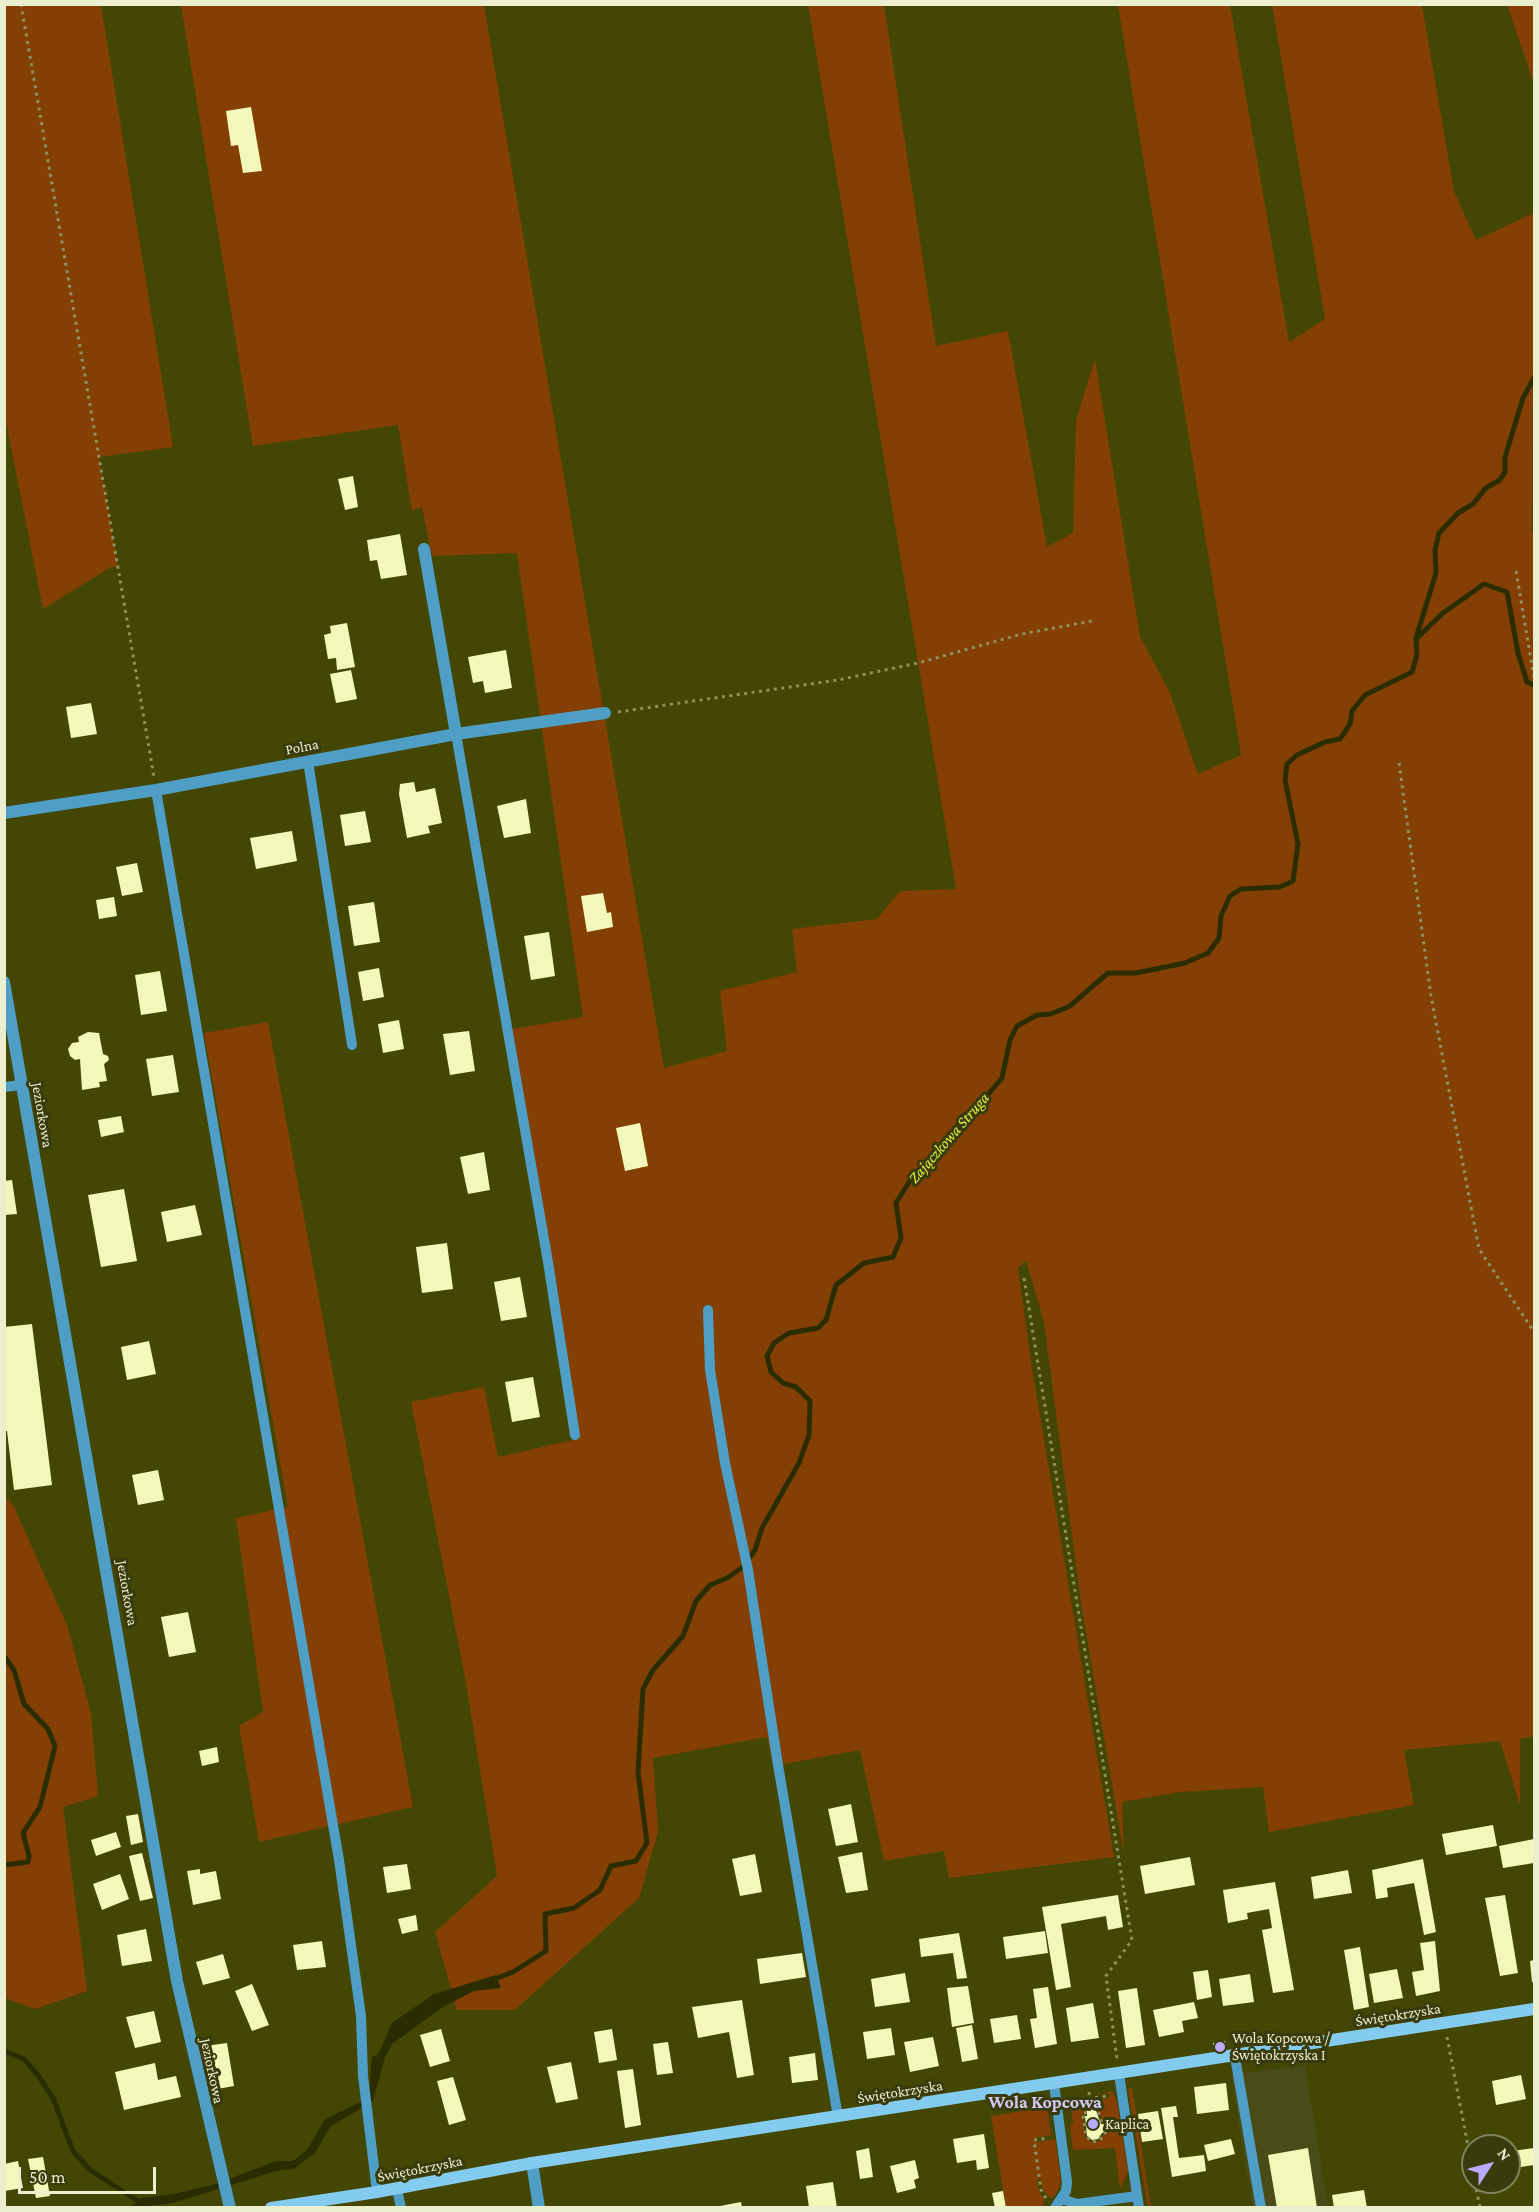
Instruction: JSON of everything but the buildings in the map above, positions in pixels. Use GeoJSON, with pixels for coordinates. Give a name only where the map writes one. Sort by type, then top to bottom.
{"type":"FeatureCollection","features":[{"type":"Feature","properties":{"kind":"street"},"geometry":{"type":"LineString","coordinates":[[424,549],[456,734]]}},
{"type":"Feature","properties":{"kind":"street","name":"Polna"},"geometry":{"type":"LineString","coordinates":[[4,813],[156,790],[456,734],[605,713]]}},
{"type":"Feature","properties":{"kind":"street","name":"Jeziorkowa"},"geometry":{"type":"LineString","coordinates":[[4,982],[177,1981],[230,2208]]}},
{"type":"Feature","properties":{"kind":"street","name":"Świętokrzyska"},"geometry":{"type":"LineString","coordinates":[[271,2208],[377,2192],[532,2163],[1235,2057],[1534,2009]]}},
{"type":"Feature","properties":{"kind":"street"},"geometry":{"type":"LineString","coordinates":[[532,2163],[539,2208]]}},
{"type":"Feature","properties":{"kind":"lane"},"geometry":{"type":"LineString","coordinates":[[456,734],[548,1262],[575,1435]]}},
{"type":"Feature","properties":{"kind":"lane"},"geometry":{"type":"LineString","coordinates":[[308,761],[352,1045]]}},
{"type":"Feature","properties":{"kind":"lane"},"geometry":{"type":"LineString","coordinates":[[156,790],[339,1860],[361,2016],[363,2076],[377,2192]]}},
{"type":"Feature","properties":{"kind":"lane"},"geometry":{"type":"LineString","coordinates":[[4,1087],[22,1085]]}},
{"type":"Feature","properties":{"kind":"lane"},"geometry":{"type":"LineString","coordinates":[[708,1310],[710,1370],[725,1463],[748,1570],[778,1765],[838,2117]]}},
{"type":"Feature","properties":{"kind":"lane"},"geometry":{"type":"LineString","coordinates":[[1235,2057],[1261,2208]]}},
{"type":"Feature","properties":{"kind":"lane"},"geometry":{"type":"LineString","coordinates":[[1054,2084],[1067,2181],[1054,2203],[1138,2202],[1119,2074]]}},
{"type":"Feature","properties":{"kind":"lane"},"geometry":{"type":"LineString","coordinates":[[397,2188],[400,2208]]}},
{"type":"Feature","properties":{"kind":"path"},"geometry":{"type":"LineString","coordinates":[[21,4],[156,790]]}},
{"type":"Feature","properties":{"kind":"path"},"geometry":{"type":"LineString","coordinates":[[1516,572],[1534,676]]}},
{"type":"Feature","properties":{"kind":"path"},"geometry":{"type":"LineString","coordinates":[[605,713],[838,680],[918,663],[1022,634],[1092,621]]}},
{"type":"Feature","properties":{"kind":"path"},"geometry":{"type":"LineString","coordinates":[[1399,764],[1431,996],[1479,1250],[1534,1332]]}},
{"type":"Feature","properties":{"kind":"path"},"geometry":{"type":"LineString","coordinates":[[1024,1278],[1132,1940],[1106,1976],[1119,2074]]}},
{"type":"Feature","properties":{"kind":"path"},"geometry":{"type":"LineString","coordinates":[[1446,2023],[1466,2134]]}},
{"type":"Feature","properties":{"kind":"path"},"geometry":{"type":"LineString","coordinates":[[1072,2101],[1109,2096]]}},
{"type":"Feature","properties":{"kind":"path"},"geometry":{"type":"LineString","coordinates":[[1090,2098],[1091,2107]]}},
{"type":"Feature","properties":{"kind":"path"},"geometry":{"type":"LineString","coordinates":[[1096,2105],[1102,2123],[1108,2122],[1109,2132],[1104,2133],[1100,2140],[1092,2142],[1086,2136],[1083,2115],[1086,2115],[1084,2107],[1091,2107],[1096,2105]]}},
{"type":"Feature","properties":{"kind":"path"},"geometry":{"type":"LineString","coordinates":[[1054,2137],[1034,2140],[1041,2190],[1047,2199],[1054,2203]]}},
{"type":"Feature","properties":{"kind":"shaded area"},"geometry":{"type":"Polygon","coordinates":[[[4,5],[101,5],[173,447],[99,457],[118,567],[111,567],[43,609],[5,417],[4,5]]]}},
{"type":"Feature","properties":{"kind":"shaded area"},"geometry":{"type":"Polygon","coordinates":[[[181,5],[484,5],[664,1068],[727,1051],[720,991],[797,972],[792,929],[877,919],[900,891],[956,889],[808,5],[884,5],[936,346],[1008,331],[1047,547],[1073,533],[1076,420],[1095,359],[1140,636],[1170,693],[1198,774],[1241,755],[1118,5],[1230,5],[1289,342],[1325,319],[1272,5],[1422,5],[1454,191],[1476,240],[1534,213],[1532,532],[1534,533],[1534,1736],[1520,1739],[1520,1805],[1500,1741],[1404,1750],[1414,1805],[1269,1832],[1263,1787],[1181,1792],[1122,1802],[1124,1855],[1081,1603],[1044,1322],[1026,1260],[1018,1268],[1032,1368],[1114,1857],[949,1878],[944,1851],[884,1861],[860,1750],[773,1766],[767,1737],[653,1758],[658,1832],[639,1898],[515,2010],[457,2010],[435,1932],[497,1876],[465,1677],[411,1402],[484,1387],[498,1457],[578,1439],[512,1029],[583,1017],[517,553],[432,556],[422,507],[412,511],[398,425],[253,446],[181,5]]]}},
{"type":"Feature","properties":{"kind":"shaded area"},"geometry":{"type":"Polygon","coordinates":[[[1507,5],[1534,5],[1534,84],[1507,5]]]}},
{"type":"Feature","properties":{"kind":"shaded area"},"geometry":{"type":"Polygon","coordinates":[[[268,1022],[413,1807],[259,1842],[239,1726],[263,1712],[236,1518],[288,1507],[204,1033],[268,1022]]]}},
{"type":"Feature","properties":{"kind":"shaded area"},"geometry":{"type":"Polygon","coordinates":[[[5,1496],[13,1505],[67,1625],[91,1713],[98,1796],[63,1807],[87,1991],[35,2009],[5,1998],[5,1496]]]}},
{"type":"Feature","properties":{"kind":"shaded area"},"geometry":{"type":"Polygon","coordinates":[[[496,1975],[501,1988],[474,1991],[443,2007],[392,2044],[385,2057],[373,2101],[330,2127],[316,2152],[294,2169],[276,2171],[173,2203],[129,2208],[141,2198],[174,2194],[216,2184],[276,2161],[293,2161],[307,2150],[325,2119],[367,2099],[370,2090],[371,2062],[373,2056],[378,2055],[392,2023],[434,1994],[496,1975]]]}},
{"type":"Feature","properties":{"kind":"shaded area"},"geometry":{"type":"Polygon","coordinates":[[[1305,2065],[1328,2207],[1253,2207],[1231,2075],[1305,2065]]]}},
{"type":"Feature","properties":{"kind":"shaded area"},"geometry":{"type":"Polygon","coordinates":[[[1128,2088],[1132,2089],[1151,2207],[1148,2207],[1128,2088]]]}},
{"type":"Feature","properties":{"kind":"shaded area"},"geometry":{"type":"Polygon","coordinates":[[[1112,2091],[1117,2102],[1128,2171],[1120,2189],[1115,2148],[1073,2150],[1070,2124],[1073,2123],[1067,2100],[1072,2100],[1072,2103],[1085,2101],[1085,2114],[1082,2115],[1085,2137],[1092,2142],[1100,2141],[1104,2134],[1110,2133],[1108,2122],[1102,2123],[1101,2113],[1098,2113],[1094,2100],[1110,2098],[1109,2093],[1094,2096],[1112,2091]]]}},
{"type":"Feature","properties":{"kind":"shaded area"},"geometry":{"type":"Polygon","coordinates":[[[1047,2107],[1051,2135],[1035,2138],[1036,2142],[1055,2139],[1061,2180],[1059,2188],[1052,2199],[1043,2191],[1040,2176],[1037,2181],[1040,2194],[1045,2199],[1042,2204],[1046,2207],[1006,2207],[991,2116],[1047,2107]]]}},
{"type":"Feature","properties":{"kind":"waterway","name":"Zajączkowa Struga"},"geometry":{"type":"LineString","coordinates":[[492,1980],[513,1972],[546,1951],[545,1914],[574,1908],[600,1890],[611,1866],[636,1861],[647,1843],[638,1772],[643,1689],[653,1670],[683,1636],[696,1601],[710,1585],[727,1578],[743,1567],[755,1550],[762,1528],[799,1463],[809,1435],[810,1401],[796,1387],[783,1383],[771,1372],[767,1356],[774,1343],[789,1333],[818,1328],[826,1320],[836,1285],[864,1263],[893,1257],[901,1238],[896,1203],[913,1176],[926,1167],[1002,1078],[1010,1040],[1017,1026],[1037,1015],[1051,1014],[1070,1006],[1108,973],[1136,973],[1185,963],[1208,953],[1219,938],[1221,916],[1230,896],[1241,889],[1280,887],[1293,881],[1298,844],[1285,780],[1287,764],[1297,755],[1325,742],[1340,739],[1350,724],[1352,711],[1365,695],[1412,672],[1417,655],[1416,638],[1436,573],[1435,550],[1439,533],[1458,513],[1473,504],[1486,488],[1500,480],[1505,472],[1505,457],[1523,398],[1534,378]]}},
{"type":"Feature","properties":{"kind":"waterway"},"geometry":{"type":"LineString","coordinates":[[1417,638],[1443,613],[1484,584],[1507,592],[1518,653],[1527,682],[1534,685]]}},
{"type":"Feature","properties":{"kind":"waterway"},"geometry":{"type":"LineString","coordinates":[[4,1656],[14,1670],[24,1704],[48,1729],[55,1746],[40,1807],[23,1833],[29,1856],[28,1862],[4,1865]]}},
{"type":"Feature","properties":{"kind":"waterway"},"geometry":{"type":"LineString","coordinates":[[4,2051],[24,2059],[37,2074],[53,2098],[73,2151],[90,2170],[141,2203]]}},
{"type":"Feature","properties":{"kind":"place","name":"Wola Kopcowa / Świętokrzyska I"},"geometry":{"type":"Point","coordinates":[1220,2047]}},
{"type":"Feature","properties":{"kind":"place","name":"Kaplica"},"geometry":{"type":"Point","coordinates":[1093,2124]}},
{"type":"Feature","properties":{"kind":"district","name":"Wola Kopcowa"},"geometry":{"type":"Point","coordinates":[1045,2102]}}]}
